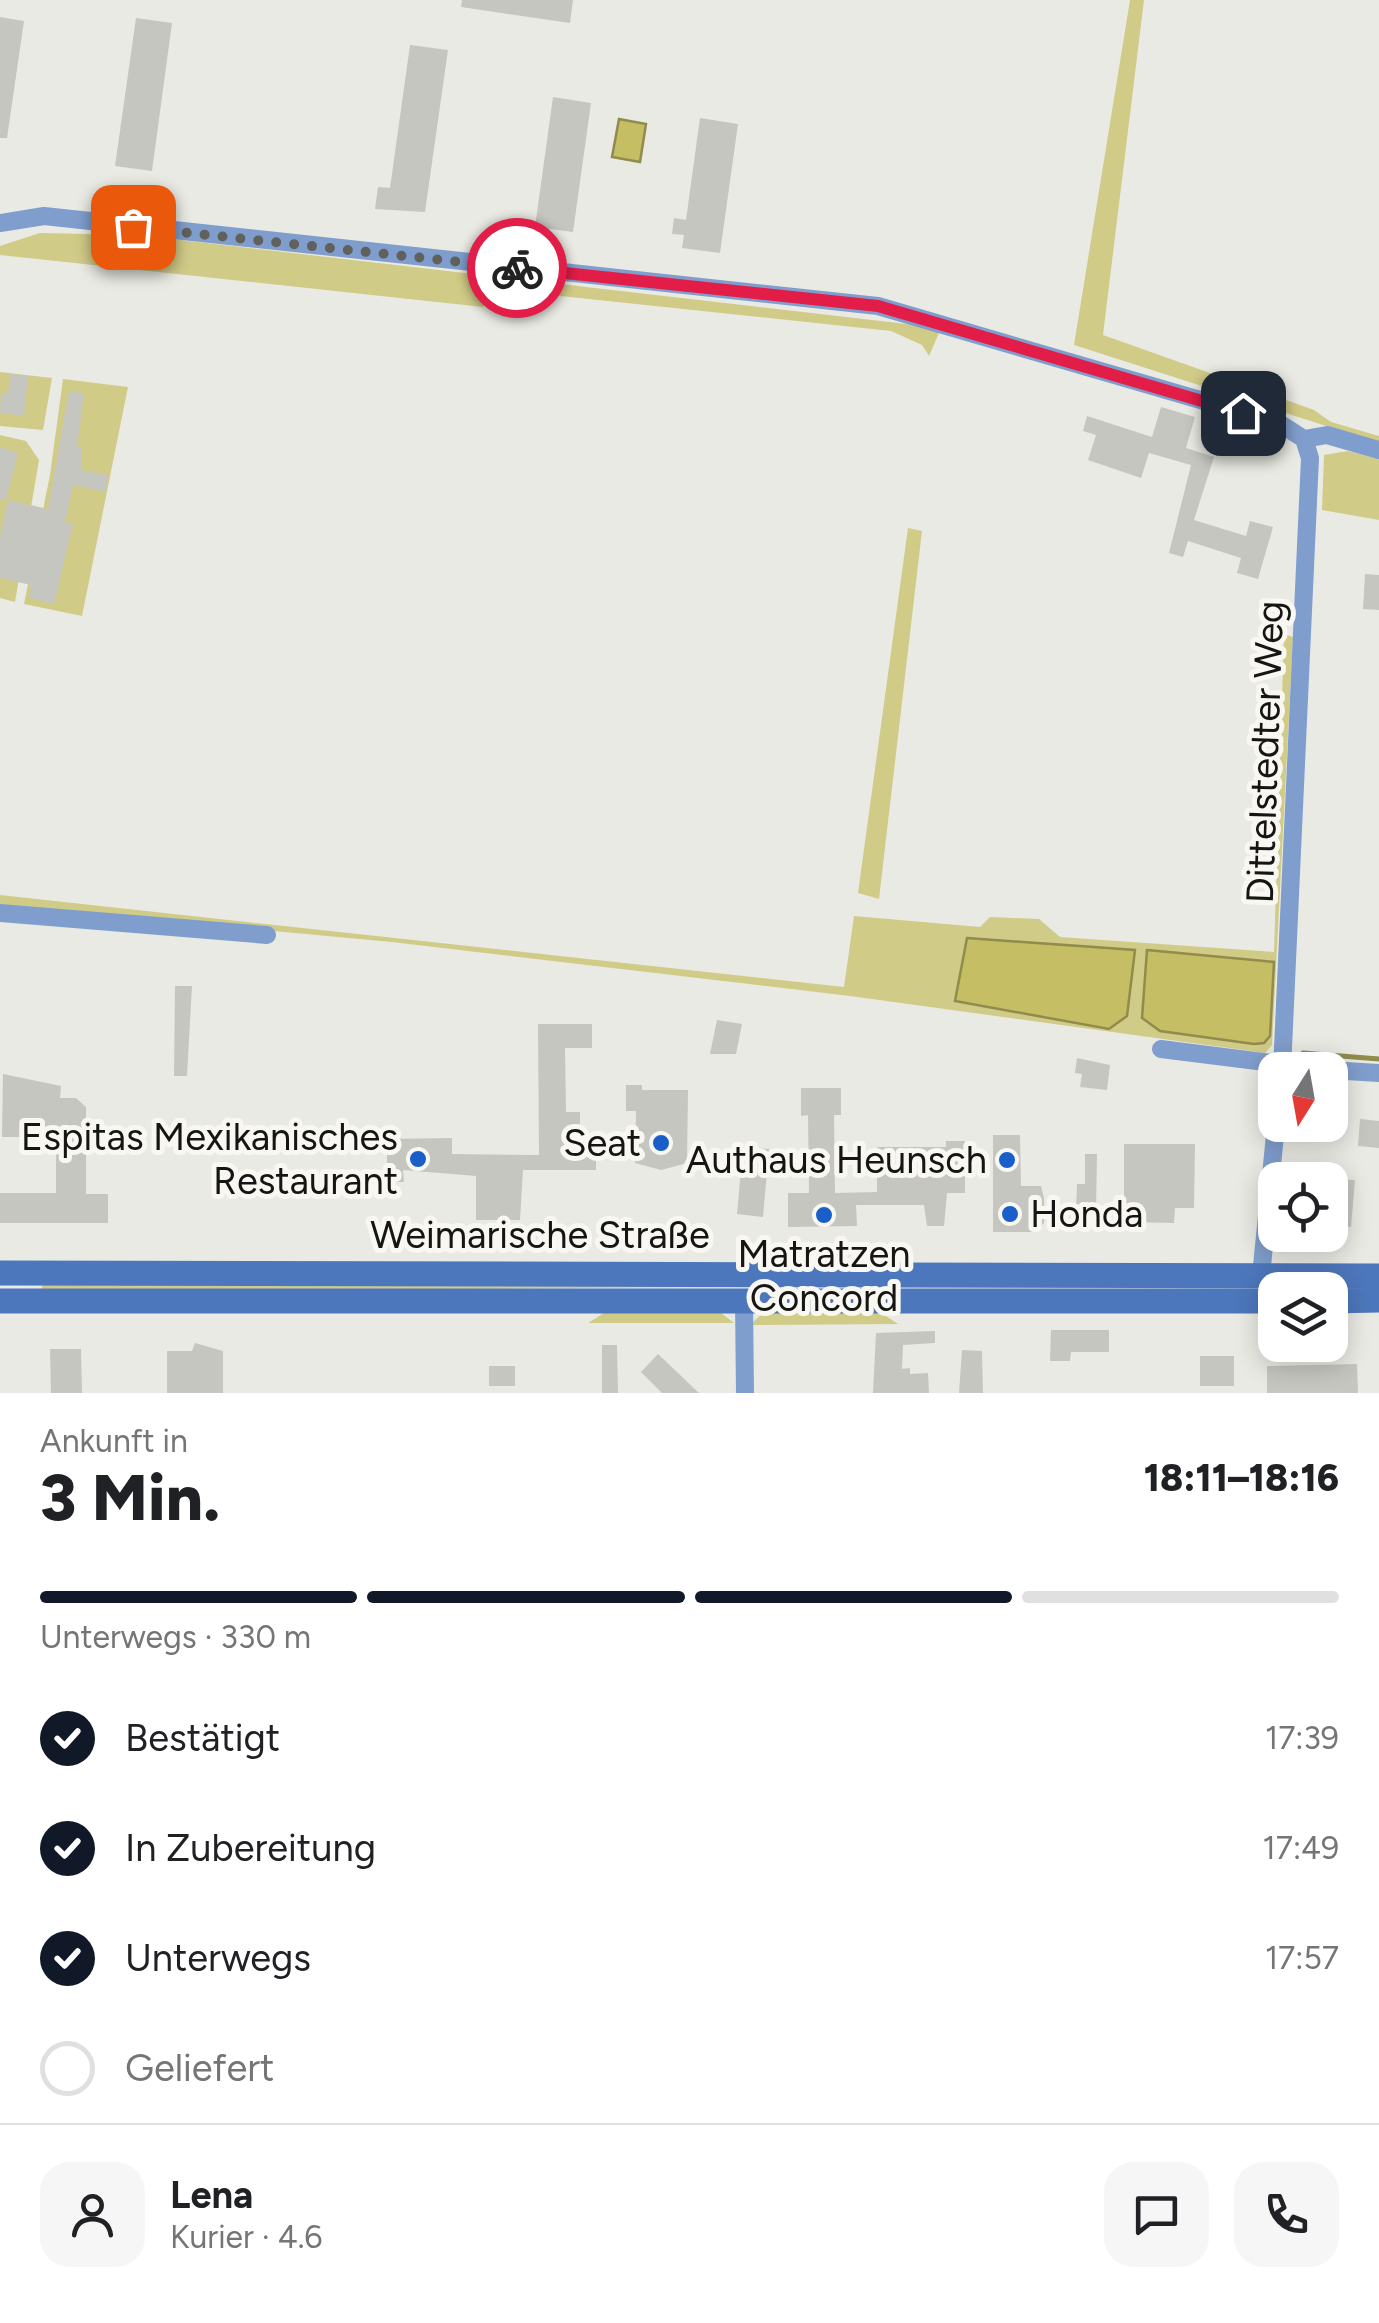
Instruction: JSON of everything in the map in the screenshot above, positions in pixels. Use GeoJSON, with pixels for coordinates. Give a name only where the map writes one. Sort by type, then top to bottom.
{"type":"FeatureCollection","features":[{"type":"Feature","properties":{"kind":"main road","name":"Weimarische Straße"},"geometry":{"type":"LineString","coordinates":[[0,1273],[744,1274],[1258,1300]]}},
{"type":"Feature","properties":{"kind":"main road"},"geometry":{"type":"LineString","coordinates":[[744,1274],[744,1300]]}},
{"type":"Feature","properties":{"kind":"main road","name":"Weimarische Straße"},"geometry":{"type":"LineString","coordinates":[[1348,1283],[1379,1276]]}},
{"type":"Feature","properties":{"kind":"main road","name":"Weimarische Straße"},"geometry":{"type":"LineString","coordinates":[[0,1300],[1258,1300]]}},
{"type":"Feature","properties":{"kind":"main road"},"geometry":{"type":"LineString","coordinates":[[1348,1301],[1379,1300]]}},
{"type":"Feature","properties":{"kind":"street"},"geometry":{"type":"LineString","coordinates":[[0,223],[44,216],[878,306],[1279,423],[1304,439],[1327,436],[1379,450]]}},
{"type":"Feature","properties":{"kind":"street","name":"Dittelstedter Weg"},"geometry":{"type":"LineString","coordinates":[[1283,1052],[1310,458],[1304,439]]}},
{"type":"Feature","properties":{"kind":"street"},"geometry":{"type":"LineString","coordinates":[[0,913],[267,935]]}},
{"type":"Feature","properties":{"kind":"street"},"geometry":{"type":"LineString","coordinates":[[1161,1049],[1258,1064]]}},
{"type":"Feature","properties":{"kind":"street"},"geometry":{"type":"LineString","coordinates":[[1348,1072],[1379,1074]]}},
{"type":"Feature","properties":{"kind":"street"},"geometry":{"type":"LineString","coordinates":[[1268,1272],[1275,1142]]}},
{"type":"Feature","properties":{"kind":"street"},"geometry":{"type":"LineString","coordinates":[[744,1300],[745,1393]]}},
{"type":"Feature","properties":{"kind":"shaded area"},"geometry":{"type":"Polygon","coordinates":[[[1130,0],[1144,0],[1103,335],[1314,410],[1331,422],[1379,436],[1379,443],[1074,345],[1130,0]]]}},
{"type":"Feature","properties":{"kind":"shaded area"},"geometry":{"type":"Polygon","coordinates":[[[619,119],[646,124],[640,162],[612,157],[619,119]]]}},
{"type":"Feature","properties":{"kind":"shaded area"},"geometry":{"type":"Polygon","coordinates":[[[40,233],[137,235],[941,328],[929,356],[922,345],[891,331],[495,289],[483,307],[0,255],[0,246],[40,233]]]}},
{"type":"Feature","properties":{"kind":"shaded area"},"geometry":{"type":"Polygon","coordinates":[[[0,372],[52,378],[43,430],[0,426],[0,372]]]}},
{"type":"Feature","properties":{"kind":"shaded area"},"geometry":{"type":"Polygon","coordinates":[[[63,379],[128,387],[82,616],[24,604],[50,475],[63,379]]]}},
{"type":"Feature","properties":{"kind":"shaded area"},"geometry":{"type":"Polygon","coordinates":[[[0,435],[26,441],[39,460],[15,602],[0,598],[0,435]]]}},
{"type":"Feature","properties":{"kind":"shaded area"},"geometry":{"type":"Polygon","coordinates":[[[1348,451],[1379,459],[1379,520],[1322,510],[1324,455],[1348,451]]]}},
{"type":"Feature","properties":{"kind":"shaded area"},"geometry":{"type":"Polygon","coordinates":[[[908,528],[922,531],[879,899],[858,893],[908,528]]]}},
{"type":"Feature","properties":{"kind":"shaded area"},"geometry":{"type":"Polygon","coordinates":[[[1284,634],[1293,637],[1272,1045],[1266,1052],[850,996],[392,942],[0,906],[0,895],[844,987],[854,916],[980,927],[990,917],[1039,919],[1060,937],[1274,952],[1284,634]],[[967,938],[956,1001],[1109,1029],[1135,950],[967,938]]]}},
{"type":"Feature","properties":{"kind":"shaded area"},"geometry":{"type":"Polygon","coordinates":[[[967,938],[1135,950],[1127,1016],[1109,1029],[955,1001],[967,938]]]}},
{"type":"Feature","properties":{"kind":"shaded area"},"geometry":{"type":"Polygon","coordinates":[[[1147,950],[1274,962],[1270,1036],[1264,1043],[1254,1044],[1160,1031],[1142,1018],[1147,950]]]}},
{"type":"Feature","properties":{"kind":"shaded area"},"geometry":{"type":"Polygon","coordinates":[[[42,1284],[728,1284],[729,1287],[42,1292],[42,1284]]]}},
{"type":"Feature","properties":{"kind":"shaded area"},"geometry":{"type":"Polygon","coordinates":[[[612,1308],[720,1312],[734,1323],[588,1323],[612,1308]]]}},
{"type":"Feature","properties":{"kind":"shaded area"},"geometry":{"type":"Polygon","coordinates":[[[874,1308],[898,1324],[750,1325],[766,1310],[874,1308]]]}},
{"type":"Feature","properties":{"kind":"building"},"geometry":{"type":"Polygon","coordinates":[[[462,0],[573,0],[570,23],[461,7],[462,0]]]}},
{"type":"Feature","properties":{"kind":"building"},"geometry":{"type":"Polygon","coordinates":[[[0,17],[24,21],[7,138],[0,138],[0,17]]]}},
{"type":"Feature","properties":{"kind":"building"},"geometry":{"type":"Polygon","coordinates":[[[136,18],[172,23],[152,171],[115,166],[136,18]]]}},
{"type":"Feature","properties":{"kind":"building"},"geometry":{"type":"Polygon","coordinates":[[[410,45],[448,50],[425,212],[375,209],[378,187],[390,188],[410,45]]]}},
{"type":"Feature","properties":{"kind":"building"},"geometry":{"type":"Polygon","coordinates":[[[553,97],[591,103],[573,232],[535,227],[553,97]]]}},
{"type":"Feature","properties":{"kind":"building"},"geometry":{"type":"Polygon","coordinates":[[[700,118],[738,124],[720,253],[682,248],[684,235],[672,234],[674,218],[686,220],[700,118]]]}},
{"type":"Feature","properties":{"kind":"building"},"geometry":{"type":"Polygon","coordinates":[[[10,374],[28,376],[24,416],[0,413],[1,392],[8,393],[10,374]]]}},
{"type":"Feature","properties":{"kind":"building"},"geometry":{"type":"Polygon","coordinates":[[[69,391],[84,393],[77,448],[81,448],[81,470],[108,475],[105,492],[73,485],[65,523],[73,524],[54,604],[29,598],[31,585],[0,578],[0,536],[8,500],[48,509],[69,391]]]}},
{"type":"Feature","properties":{"kind":"building"},"geometry":{"type":"Polygon","coordinates":[[[1161,407],[1195,417],[1186,448],[1214,457],[1194,520],[1246,536],[1250,521],[1273,527],[1258,579],[1237,573],[1241,558],[1188,541],[1183,557],[1169,553],[1191,465],[1149,453],[1141,478],[1088,460],[1096,435],[1083,431],[1087,416],[1152,437],[1161,407]]]}},
{"type":"Feature","properties":{"kind":"building"},"geometry":{"type":"Polygon","coordinates":[[[0,447],[18,453],[6,500],[0,499],[0,447]]]}},
{"type":"Feature","properties":{"kind":"building"},"geometry":{"type":"Polygon","coordinates":[[[1365,574],[1379,575],[1379,610],[1363,609],[1365,574]]]}},
{"type":"Feature","properties":{"kind":"building"},"geometry":{"type":"Polygon","coordinates":[[[175,986],[192,986],[187,1076],[174,1076],[175,986]]]}},
{"type":"Feature","properties":{"kind":"building"},"geometry":{"type":"Polygon","coordinates":[[[717,1020],[742,1024],[736,1054],[710,1054],[717,1020]]]}},
{"type":"Feature","properties":{"kind":"building"},"geometry":{"type":"Polygon","coordinates":[[[538,1024],[592,1024],[592,1048],[565,1048],[566,1112],[580,1112],[580,1154],[596,1154],[596,1170],[523,1170],[520,1220],[476,1220],[476,1176],[403,1170],[404,1182],[387,1182],[387,1139],[452,1138],[452,1154],[539,1155],[538,1024]]]}},
{"type":"Feature","properties":{"kind":"building"},"geometry":{"type":"Polygon","coordinates":[[[1077,1058],[1110,1065],[1107,1090],[1080,1087],[1082,1074],[1075,1073],[1077,1058]]]}},
{"type":"Feature","properties":{"kind":"building"},"geometry":{"type":"Polygon","coordinates":[[[3,1074],[61,1086],[60,1098],[76,1098],[86,1107],[86,1194],[108,1194],[108,1223],[0,1223],[0,1193],[56,1193],[56,1137],[2,1137],[3,1074]]]}},
{"type":"Feature","properties":{"kind":"building"},"geometry":{"type":"Polygon","coordinates":[[[626,1085],[642,1085],[642,1090],[688,1090],[687,1163],[661,1170],[635,1163],[636,1111],[626,1111],[626,1085]]]}},
{"type":"Feature","properties":{"kind":"building"},"geometry":{"type":"Polygon","coordinates":[[[801,1088],[841,1088],[841,1115],[834,1115],[835,1193],[877,1192],[877,1147],[946,1147],[946,1141],[965,1141],[965,1193],[947,1193],[944,1226],[927,1226],[924,1205],[856,1205],[857,1226],[788,1227],[788,1193],[809,1193],[808,1115],[801,1116],[801,1088]]]}},
{"type":"Feature","properties":{"kind":"building"},"geometry":{"type":"Polygon","coordinates":[[[1360,1119],[1379,1121],[1379,1148],[1358,1146],[1360,1119]]]}},
{"type":"Feature","properties":{"kind":"building","name":"Authaus Heunsch"},"geometry":{"type":"Polygon","coordinates":[[[993,1135],[1020,1135],[1021,1186],[1041,1186],[1044,1198],[1044,1223],[1035,1232],[993,1232],[993,1135]]]}},
{"type":"Feature","properties":{"kind":"building"},"geometry":{"type":"Polygon","coordinates":[[[1124,1144],[1195,1144],[1194,1208],[1175,1208],[1174,1223],[1130,1222],[1130,1212],[1124,1212],[1124,1144]]]}},
{"type":"Feature","properties":{"kind":"building"},"geometry":{"type":"Polygon","coordinates":[[[743,1147],[769,1149],[763,1217],[737,1214],[743,1147]]]}},
{"type":"Feature","properties":{"kind":"building"},"geometry":{"type":"Polygon","coordinates":[[[1085,1154],[1097,1154],[1096,1212],[1076,1212],[1077,1184],[1085,1184],[1085,1154]]]}},
{"type":"Feature","properties":{"kind":"building"},"geometry":{"type":"Polygon","coordinates":[[[1348,1180],[1355,1180],[1348,1227],[1348,1180]]]}},
{"type":"Feature","properties":{"kind":"building"},"geometry":{"type":"Polygon","coordinates":[[[1051,1330],[1109,1330],[1109,1352],[1071,1352],[1070,1361],[1050,1361],[1051,1330]]]}},
{"type":"Feature","properties":{"kind":"building"},"geometry":{"type":"Polygon","coordinates":[[[935,1331],[935,1343],[903,1345],[902,1369],[910,1368],[910,1374],[928,1373],[929,1393],[873,1393],[876,1333],[935,1331]]]}},
{"type":"Feature","properties":{"kind":"building"},"geometry":{"type":"Polygon","coordinates":[[[195,1343],[223,1351],[223,1393],[167,1393],[167,1351],[192,1351],[195,1343]]]}},
{"type":"Feature","properties":{"kind":"building"},"geometry":{"type":"Polygon","coordinates":[[[602,1345],[617,1345],[618,1393],[602,1393],[602,1345]]]}},
{"type":"Feature","properties":{"kind":"building"},"geometry":{"type":"Polygon","coordinates":[[[50,1349],[81,1349],[82,1393],[51,1393],[50,1349]]]}},
{"type":"Feature","properties":{"kind":"building"},"geometry":{"type":"Polygon","coordinates":[[[962,1350],[982,1351],[983,1393],[959,1393],[962,1350]]]}},
{"type":"Feature","properties":{"kind":"building"},"geometry":{"type":"Polygon","coordinates":[[[658,1354],[699,1393],[662,1393],[641,1372],[658,1354]]]}},
{"type":"Feature","properties":{"kind":"building"},"geometry":{"type":"Polygon","coordinates":[[[1200,1356],[1234,1356],[1234,1386],[1200,1386],[1200,1356]]]}},
{"type":"Feature","properties":{"kind":"building"},"geometry":{"type":"Polygon","coordinates":[[[1357,1364],[1358,1393],[1267,1393],[1267,1366],[1357,1364]]]}},
{"type":"Feature","properties":{"kind":"building"},"geometry":{"type":"Polygon","coordinates":[[[489,1366],[515,1366],[515,1386],[489,1386],[489,1366]]]}},
{"type":"Feature","properties":{"kind":"waterway"},"geometry":{"type":"LineString","coordinates":[[1348,1057],[1379,1059]]}},
{"type":"Feature","properties":{"kind":"way so far"},"geometry":{"type":"LineString","coordinates":[[133,227],[517,268]]}},
{"type":"Feature","properties":{"kind":"place","name":"Seat"},"geometry":{"type":"Point","coordinates":[661,1143]}},
{"type":"Feature","properties":{"kind":"place","name":"Espitas Mexikanisches Restaurant"},"geometry":{"type":"Point","coordinates":[418,1159]}},
{"type":"Feature","properties":{"kind":"place","name":"Authaus Heunsch"},"geometry":{"type":"Point","coordinates":[1007,1160]}},
{"type":"Feature","properties":{"kind":"place","name":"Honda"},"geometry":{"type":"Point","coordinates":[1010,1214]}},
{"type":"Feature","properties":{"kind":"place","name":"Matratzen Concord"},"geometry":{"type":"Point","coordinates":[824,1215]}},
{"type":"Feature","properties":{"kind":"route"},"geometry":{"type":"LineString","coordinates":[[517,268],[878,306],[1243,413]]}}]}
